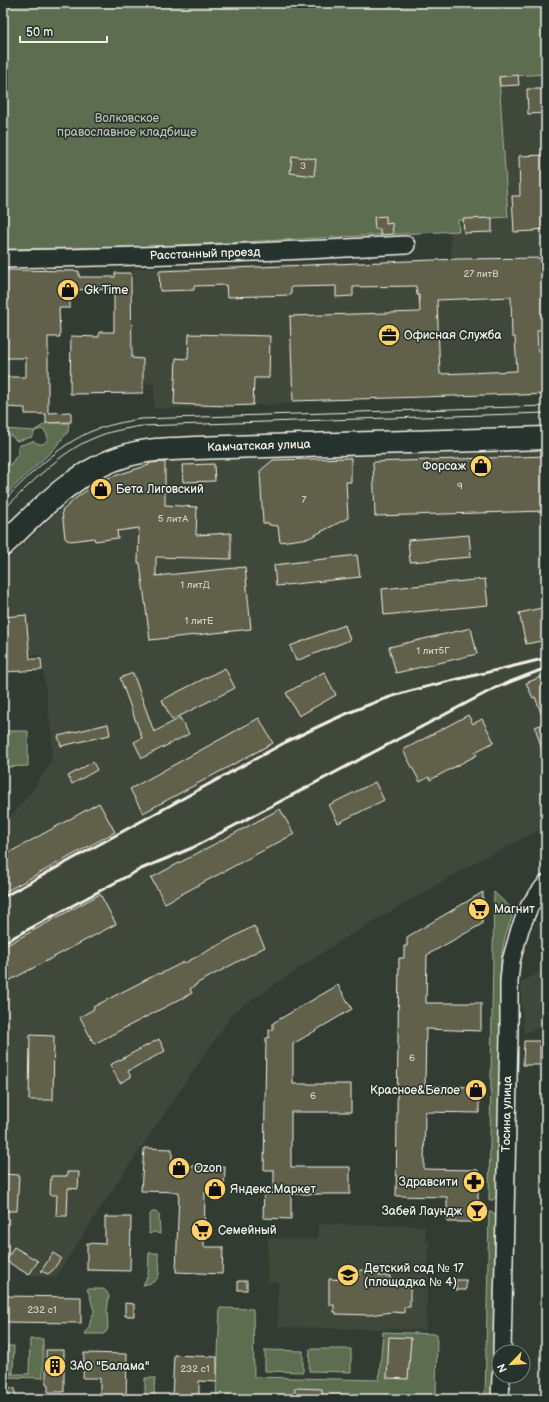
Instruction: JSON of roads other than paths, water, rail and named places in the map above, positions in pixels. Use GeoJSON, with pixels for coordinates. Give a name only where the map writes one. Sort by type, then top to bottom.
{"type":"FeatureCollection","features":[{"type":"Feature","properties":{"kind":"main road","name":"Камчатская улица"},"geometry":{"type":"LineString","coordinates":[[3,528],[39,493],[76,462],[98,451],[125,442],[144,438],[546,425]]}},
{"type":"Feature","properties":{"kind":"main road","name":"Камчатская улица"},"geometry":{"type":"LineString","coordinates":[[3,545],[48,501],[74,481],[104,464],[138,452],[174,449],[546,438]]}},
{"type":"Feature","properties":{"kind":"street","name":"Расстанный проезд"},"geometry":{"type":"LineString","coordinates":[[3,259],[141,256],[406,245]]}},
{"type":"Feature","properties":{"kind":"street","name":"Тосина улица"},"geometry":{"type":"LineString","coordinates":[[502,1344],[509,981],[511,961],[520,929],[530,906],[546,884]]}},
{"type":"Feature","properties":{"kind":"street"},"geometry":{"type":"LineString","coordinates":[[500,1399],[501,1384]]}},
{"type":"Feature","properties":{"kind":"tram line"},"geometry":{"type":"LineString","coordinates":[[3,501],[44,462],[79,437],[104,427],[140,419],[546,406]]}},
{"type":"Feature","properties":{"kind":"tram line"},"geometry":{"type":"LineString","coordinates":[[3,510],[46,470],[69,452],[94,438],[117,430],[141,426],[546,413]]}},
{"type":"Feature","properties":{"kind":"railway"},"geometry":{"type":"LineString","coordinates":[[3,897],[284,743],[346,714],[378,701],[410,691],[546,658]]}},
{"type":"Feature","properties":{"kind":"railway"},"geometry":{"type":"LineString","coordinates":[[3,943],[141,869],[192,848],[497,687],[546,668]]}},
{"type":"Feature","properties":{"kind":"place","name":"Gk Time"},"geometry":{"type":"Point","coordinates":[68,290]}},
{"type":"Feature","properties":{"kind":"place","name":"Офисная Служба"},"geometry":{"type":"Point","coordinates":[389,335]}},
{"type":"Feature","properties":{"kind":"place","name":"Форсаж"},"geometry":{"type":"Point","coordinates":[481,466]}},
{"type":"Feature","properties":{"kind":"place","name":"Бета Лиговский"},"geometry":{"type":"Point","coordinates":[101,489]}},
{"type":"Feature","properties":{"kind":"place","name":"Магнит"},"geometry":{"type":"Point","coordinates":[479,909]}},
{"type":"Feature","properties":{"kind":"place","name":"Красное&Белое"},"geometry":{"type":"Point","coordinates":[476,1090]}},
{"type":"Feature","properties":{"kind":"place","name":"Ozon"},"geometry":{"type":"Point","coordinates":[179,1168]}},
{"type":"Feature","properties":{"kind":"place","name":"Здравсити"},"geometry":{"type":"Point","coordinates":[474,1182]}},
{"type":"Feature","properties":{"kind":"place","name":"Яндекс.Маркет"},"geometry":{"type":"Point","coordinates":[215,1189]}},
{"type":"Feature","properties":{"kind":"place","name":"Забей Лаундж"},"geometry":{"type":"Point","coordinates":[477,1211]}},
{"type":"Feature","properties":{"kind":"place","name":"Семейный"},"geometry":{"type":"Point","coordinates":[202,1230]}},
{"type":"Feature","properties":{"kind":"place","name":"Детский сад № 17 (площадка № 4)"},"geometry":{"type":"Point","coordinates":[348,1275]}},
{"type":"Feature","properties":{"kind":"place","name":"ЗАО \"Балама\""},"geometry":{"type":"Point","coordinates":[55,1366]}},
{"type":"Feature","properties":{"kind":"park label","name":"Волковское православное кладбище"},"geometry":{"type":"Point","coordinates":[127,125]}}]}
